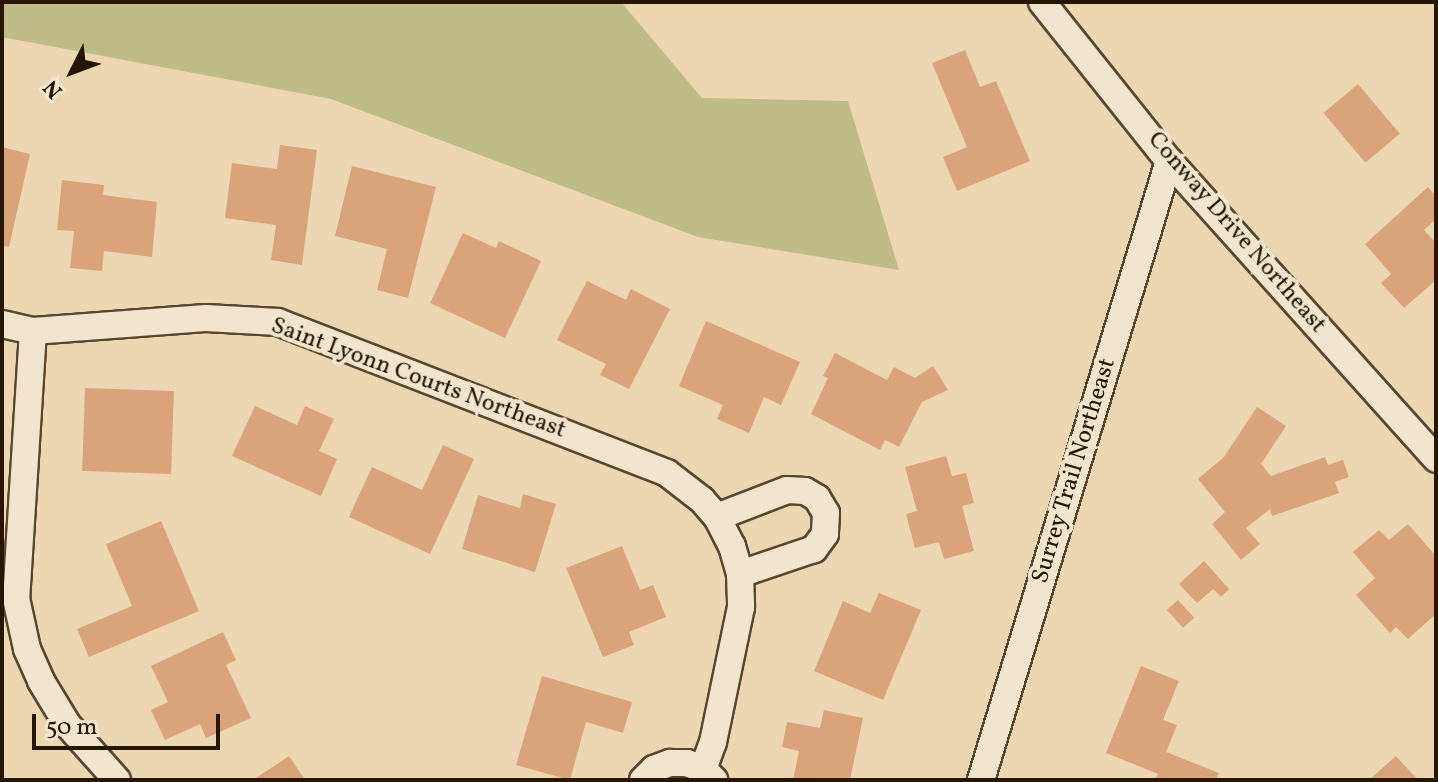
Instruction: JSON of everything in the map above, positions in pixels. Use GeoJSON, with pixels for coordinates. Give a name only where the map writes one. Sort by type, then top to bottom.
{"type":"FeatureCollection","features":[{"type":"Feature","properties":{"kind":"street","name":"Conway Drive Northeast"},"geometry":{"type":"LineString","coordinates":[[1042,2],[1169,161],[1436,459]]}},
{"type":"Feature","properties":{"kind":"street","name":"Surrey Trail Northeast"},"geometry":{"type":"LineString","coordinates":[[981,780],[1169,161]]}},
{"type":"Feature","properties":{"kind":"street","name":"Saint Lyonn Courts Northeast"},"geometry":{"type":"LineString","coordinates":[[2,324],[33,331],[206,318],[278,322],[667,473],[702,500],[717,517],[732,546],[740,574],[741,607],[709,775],[687,763],[670,763],[654,769],[643,780]]}},
{"type":"Feature","properties":{"kind":"street"},"geometry":{"type":"LineString","coordinates":[[33,331],[16,598],[27,649],[41,681],[67,724],[117,780]]}},
{"type":"Feature","properties":{"kind":"street"},"geometry":{"type":"LineString","coordinates":[[717,517],[787,490],[805,491],[817,498],[826,513],[825,534],[814,549],[740,574]]}},
{"type":"Feature","properties":{"kind":"shaded area"},"geometry":{"type":"Polygon","coordinates":[[[2,2],[621,2],[702,98],[848,101],[899,270],[698,237],[331,99],[2,37],[2,2]]]}},
{"type":"Feature","properties":{"kind":"building"},"geometry":{"type":"Polygon","coordinates":[[[965,50],[980,87],[996,81],[1030,161],[957,191],[943,157],[967,147],[932,63],[965,50]]]}},
{"type":"Feature","properties":{"kind":"building"},"geometry":{"type":"Polygon","coordinates":[[[1358,84],[1400,134],[1365,163],[1324,113],[1358,84]]]}},
{"type":"Feature","properties":{"kind":"building"},"geometry":{"type":"Polygon","coordinates":[[[280,145],[317,150],[302,265],[271,260],[276,225],[225,218],[232,163],[277,169],[280,145]]]}},
{"type":"Feature","properties":{"kind":"building"},"geometry":{"type":"Polygon","coordinates":[[[2,147],[30,154],[9,247],[2,245],[2,147]]]}},
{"type":"Feature","properties":{"kind":"building"},"geometry":{"type":"Polygon","coordinates":[[[352,166],[436,187],[408,298],[377,290],[387,249],[335,236],[352,166]]]}},
{"type":"Feature","properties":{"kind":"building"},"geometry":{"type":"Polygon","coordinates":[[[62,180],[104,185],[103,195],[157,202],[152,257],[104,251],[102,271],[70,268],[74,231],[57,230],[62,180]]]}},
{"type":"Feature","properties":{"kind":"building"},"geometry":{"type":"Polygon","coordinates":[[[1428,187],[1436,196],[1436,219],[1424,230],[1436,243],[1436,280],[1404,308],[1381,283],[1391,274],[1365,244],[1428,187]]]}},
{"type":"Feature","properties":{"kind":"building"},"geometry":{"type":"Polygon","coordinates":[[[463,233],[496,248],[499,241],[541,261],[505,338],[430,303],[463,233]]]}},
{"type":"Feature","properties":{"kind":"building"},"geometry":{"type":"Polygon","coordinates":[[[587,281],[626,300],[631,289],[670,309],[629,389],[600,375],[606,364],[557,340],[587,281]]]}},
{"type":"Feature","properties":{"kind":"building"},"geometry":{"type":"Polygon","coordinates":[[[706,321],[800,362],[781,405],[764,397],[749,433],[717,419],[723,405],[679,386],[706,321]]]}},
{"type":"Feature","properties":{"kind":"building"},"geometry":{"type":"Polygon","coordinates":[[[835,353],[887,380],[894,367],[915,378],[933,366],[948,390],[922,402],[899,447],[885,440],[880,450],[811,414],[828,378],[823,376],[835,353]]]}},
{"type":"Feature","properties":{"kind":"building"},"geometry":{"type":"Polygon","coordinates":[[[85,388],[174,391],[171,474],[82,471],[85,388]]]}},
{"type":"Feature","properties":{"kind":"building"},"geometry":{"type":"Polygon","coordinates":[[[255,406],[297,425],[305,406],[334,419],[319,451],[337,459],[321,496],[232,456],[255,406]]]}},
{"type":"Feature","properties":{"kind":"building"},"geometry":{"type":"Polygon","coordinates":[[[1257,407],[1286,426],[1261,464],[1271,476],[1325,457],[1328,465],[1343,460],[1349,477],[1335,482],[1339,493],[1272,516],[1270,509],[1246,528],[1260,544],[1241,560],[1212,524],[1225,512],[1198,479],[1224,457],[1257,407]]]}},
{"type":"Feature","properties":{"kind":"building"},"geometry":{"type":"Polygon","coordinates":[[[443,445],[474,459],[430,554],[349,517],[372,467],[422,490],[443,445]]]}},
{"type":"Feature","properties":{"kind":"building"},"geometry":{"type":"Polygon","coordinates":[[[946,456],[952,476],[966,473],[974,503],[962,506],[974,551],[944,559],[939,542],[915,548],[906,514],[917,511],[905,467],[946,456]]]}},
{"type":"Feature","properties":{"kind":"building"},"geometry":{"type":"Polygon","coordinates":[[[523,494],[556,504],[535,572],[462,549],[478,495],[520,508],[523,494]]]}},
{"type":"Feature","properties":{"kind":"building"},"geometry":{"type":"Polygon","coordinates":[[[161,521],[199,611],[89,657],[77,629],[132,606],[106,544],[161,521]]]}},
{"type":"Feature","properties":{"kind":"building"},"geometry":{"type":"Polygon","coordinates":[[[1408,524],[1436,556],[1436,614],[1408,639],[1396,627],[1390,633],[1356,595],[1375,578],[1353,552],[1379,530],[1389,540],[1408,524]]]}},
{"type":"Feature","properties":{"kind":"building"},"geometry":{"type":"Polygon","coordinates":[[[622,546],[640,590],[653,585],[666,617],[629,632],[634,645],[603,657],[566,568],[622,546]]]}},
{"type":"Feature","properties":{"kind":"building"},"geometry":{"type":"Polygon","coordinates":[[[1204,561],[1229,589],[1221,597],[1213,589],[1197,603],[1179,584],[1204,561]]]}},
{"type":"Feature","properties":{"kind":"building"},"geometry":{"type":"Polygon","coordinates":[[[879,593],[921,610],[883,700],[814,671],[843,601],[870,613],[879,593]]]}},
{"type":"Feature","properties":{"kind":"building"},"geometry":{"type":"Polygon","coordinates":[[[1178,600],[1194,618],[1183,628],[1167,610],[1178,600]]]}},
{"type":"Feature","properties":{"kind":"building"},"geometry":{"type":"Polygon","coordinates":[[[223,632],[236,660],[226,665],[251,718],[206,738],[200,724],[165,740],[151,710],[168,702],[151,666],[223,632]]]}},
{"type":"Feature","properties":{"kind":"building"},"geometry":{"type":"Polygon","coordinates":[[[1141,666],[1179,681],[1163,720],[1177,725],[1166,752],[1219,773],[1216,780],[1155,780],[1158,774],[1106,753],[1141,666]]]}},
{"type":"Feature","properties":{"kind":"building"},"geometry":{"type":"Polygon","coordinates":[[[542,676],[632,702],[623,733],[586,722],[570,780],[516,765],[542,676]]]}},
{"type":"Feature","properties":{"kind":"building"},"geometry":{"type":"Polygon","coordinates":[[[824,710],[863,718],[850,780],[793,780],[799,751],[782,747],[787,722],[820,728],[824,710]]]}},
{"type":"Feature","properties":{"kind":"building"},"geometry":{"type":"Polygon","coordinates":[[[289,756],[305,780],[253,780],[289,756]]]}},
{"type":"Feature","properties":{"kind":"building"},"geometry":{"type":"Polygon","coordinates":[[[1396,756],[1418,780],[1369,780],[1396,756]]]}}]}
